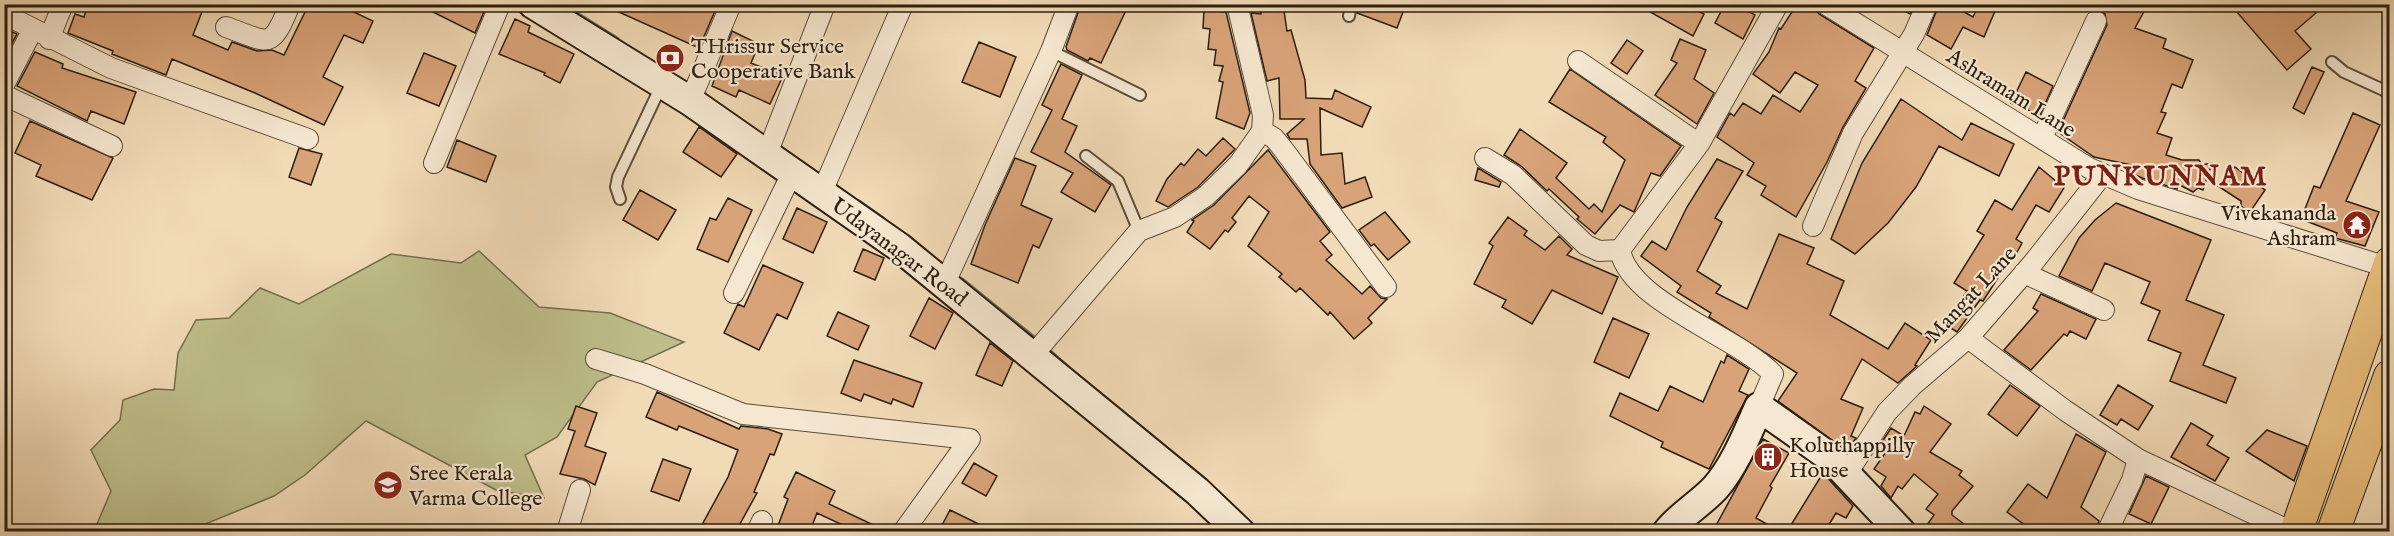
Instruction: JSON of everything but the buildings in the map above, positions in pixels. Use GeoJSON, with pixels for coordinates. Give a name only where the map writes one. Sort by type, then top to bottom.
{"type":"FeatureCollection","features":[{"type":"Feature","properties":{"kind":"main road"},"geometry":{"type":"LineString","coordinates":[[2294,531],[2389,266]]}},
{"type":"Feature","properties":{"kind":"main road"},"geometry":{"type":"LineString","coordinates":[[2333,531],[2390,376]]}},
{"type":"Feature","properties":{"kind":"street"},"geometry":{"type":"LineString","coordinates":[[4,85],[63,4]]}},
{"type":"Feature","properties":{"kind":"street"},"geometry":{"type":"LineString","coordinates":[[226,27],[264,41],[272,40],[279,32],[290,4]]}},
{"type":"Feature","properties":{"kind":"street"},"geometry":{"type":"LineString","coordinates":[[434,163],[500,4]]}},
{"type":"Feature","properties":{"kind":"street","name":"Udayanagar Road"},"geometry":{"type":"LineString","coordinates":[[533,4],[690,101],[899,246],[1197,490],[1240,531]]}},
{"type":"Feature","properties":{"kind":"street"},"geometry":{"type":"LineString","coordinates":[[690,101],[731,4]]}},
{"type":"Feature","properties":{"kind":"street"},"geometry":{"type":"LineString","coordinates":[[767,153],[825,4]]}},
{"type":"Feature","properties":{"kind":"street"},"geometry":{"type":"LineString","coordinates":[[822,192],[903,4]]}},
{"type":"Feature","properties":{"kind":"street"},"geometry":{"type":"LineString","coordinates":[[944,285],[1051,51],[1069,4]]}},
{"type":"Feature","properties":{"kind":"street"},"geometry":{"type":"LineString","coordinates":[[1033,355],[1139,231],[1175,217],[1206,196],[1238,165],[1262,131],[1263,115],[1237,4]]}},
{"type":"Feature","properties":{"kind":"street"},"geometry":{"type":"LineString","coordinates":[[1620,250],[1699,144],[1778,4]]}},
{"type":"Feature","properties":{"kind":"street","name":"Ashramam Lane"},"geometry":{"type":"LineString","coordinates":[[1825,4],[2103,174],[2138,189],[2389,266]]}},
{"type":"Feature","properties":{"kind":"street"},"geometry":{"type":"LineString","coordinates":[[1813,226],[1853,133],[1914,34],[1927,4]]}},
{"type":"Feature","properties":{"kind":"street"},"geometry":{"type":"LineString","coordinates":[[4,14],[111,68],[308,139]]}},
{"type":"Feature","properties":{"kind":"street"},"geometry":{"type":"LineString","coordinates":[[2042,138],[2096,21]]}},
{"type":"Feature","properties":{"kind":"street"},"geometry":{"type":"LineString","coordinates":[[1578,61],[1699,144]]}},
{"type":"Feature","properties":{"kind":"street"},"geometry":{"type":"LineString","coordinates":[[4,95],[112,146]]}},
{"type":"Feature","properties":{"kind":"street"},"geometry":{"type":"LineString","coordinates":[[1262,131],[1274,138],[1307,179],[1386,287]]}},
{"type":"Feature","properties":{"kind":"street"},"geometry":{"type":"LineString","coordinates":[[1485,158],[1513,175],[1586,245],[1599,250],[1620,250]]}},
{"type":"Feature","properties":{"kind":"street"},"geometry":{"type":"LineString","coordinates":[[734,293],[793,171]]}},
{"type":"Feature","properties":{"kind":"street","name":"Mangat Lane"},"geometry":{"type":"LineString","coordinates":[[1848,472],[1887,412],[1912,386],[1968,338],[2024,273],[2103,174]]}},
{"type":"Feature","properties":{"kind":"street"},"geometry":{"type":"LineString","coordinates":[[1620,250],[1626,269],[1649,291],[1704,329],[1721,336],[1762,362],[1773,374],[1738,452],[1716,487],[1691,506],[1667,531]]}},
{"type":"Feature","properties":{"kind":"street"},"geometry":{"type":"LineString","coordinates":[[2024,273],[2104,310]]}},
{"type":"Feature","properties":{"kind":"street"},"geometry":{"type":"LineString","coordinates":[[1968,338],[2066,411],[2138,459],[2294,531]]}},
{"type":"Feature","properties":{"kind":"street"},"geometry":{"type":"LineString","coordinates":[[596,359],[645,374],[743,414],[970,439],[903,531]]}},
{"type":"Feature","properties":{"kind":"street"},"geometry":{"type":"LineString","coordinates":[[1759,408],[1848,472],[1889,527]]}},
{"type":"Feature","properties":{"kind":"street"},"geometry":{"type":"LineString","coordinates":[[2106,531],[2132,480],[2138,459]]}},
{"type":"Feature","properties":{"kind":"street"},"geometry":{"type":"LineString","coordinates":[[567,531],[580,490]]}},
{"type":"Feature","properties":{"kind":"lane"},"geometry":{"type":"LineString","coordinates":[[1051,51],[1140,95]]}},
{"type":"Feature","properties":{"kind":"lane"},"geometry":{"type":"LineString","coordinates":[[2332,62],[2352,76],[2390,93]]}},
{"type":"Feature","properties":{"kind":"lane"},"geometry":{"type":"LineString","coordinates":[[620,199],[616,187],[618,177],[663,84]]}},
{"type":"Feature","properties":{"kind":"lane"},"geometry":{"type":"LineString","coordinates":[[1086,156],[1118,181],[1139,231]]}},
{"type":"Feature","properties":{"kind":"green space"},"geometry":{"type":"Polygon","coordinates":[[[479,251],[539,307],[610,313],[684,342],[597,382],[557,437],[525,455],[544,498],[496,490],[366,421],[305,475],[274,496],[188,531],[94,531],[111,491],[91,450],[120,420],[123,400],[154,389],[174,390],[178,353],[196,320],[229,318],[260,288],[299,304],[391,254],[461,263],[479,251]]]}},
{"type":"Feature","properties":{"kind":"waterway"},"geometry":{"type":"LineString","coordinates":[[561,4],[617,39]]}},
{"type":"Feature","properties":{"kind":"waterway"},"geometry":{"type":"LineString","coordinates":[[513,7],[526,13]]}},
{"type":"Feature","properties":{"kind":"waterway"},"geometry":{"type":"LineString","coordinates":[[859,202],[883,219]]}},
{"type":"Feature","properties":{"kind":"waterway"},"geometry":{"type":"LineString","coordinates":[[962,280],[1039,342]]}},
{"type":"Feature","properties":{"kind":"waterway"},"geometry":{"type":"LineString","coordinates":[[1046,348],[1068,368]]}},
{"type":"Feature","properties":{"kind":"place","name":"THrissur Service Cooperative Bank"},"geometry":{"type":"Point","coordinates":[670,58]}},
{"type":"Feature","properties":{"kind":"place","name":"Vivekananda Ashram"},"geometry":{"type":"Point","coordinates":[2357,225]}},
{"type":"Feature","properties":{"kind":"place","name":"Koluthappilly House"},"geometry":{"type":"Point","coordinates":[1768,457]}},
{"type":"Feature","properties":{"kind":"place","name":"Sree Kerala Varma College"},"geometry":{"type":"Point","coordinates":[388,485]}},
{"type":"Feature","properties":{"kind":"district","name":"PUNKUNNAM"},"geometry":{"type":"Point","coordinates":[2161,175]}}]}
